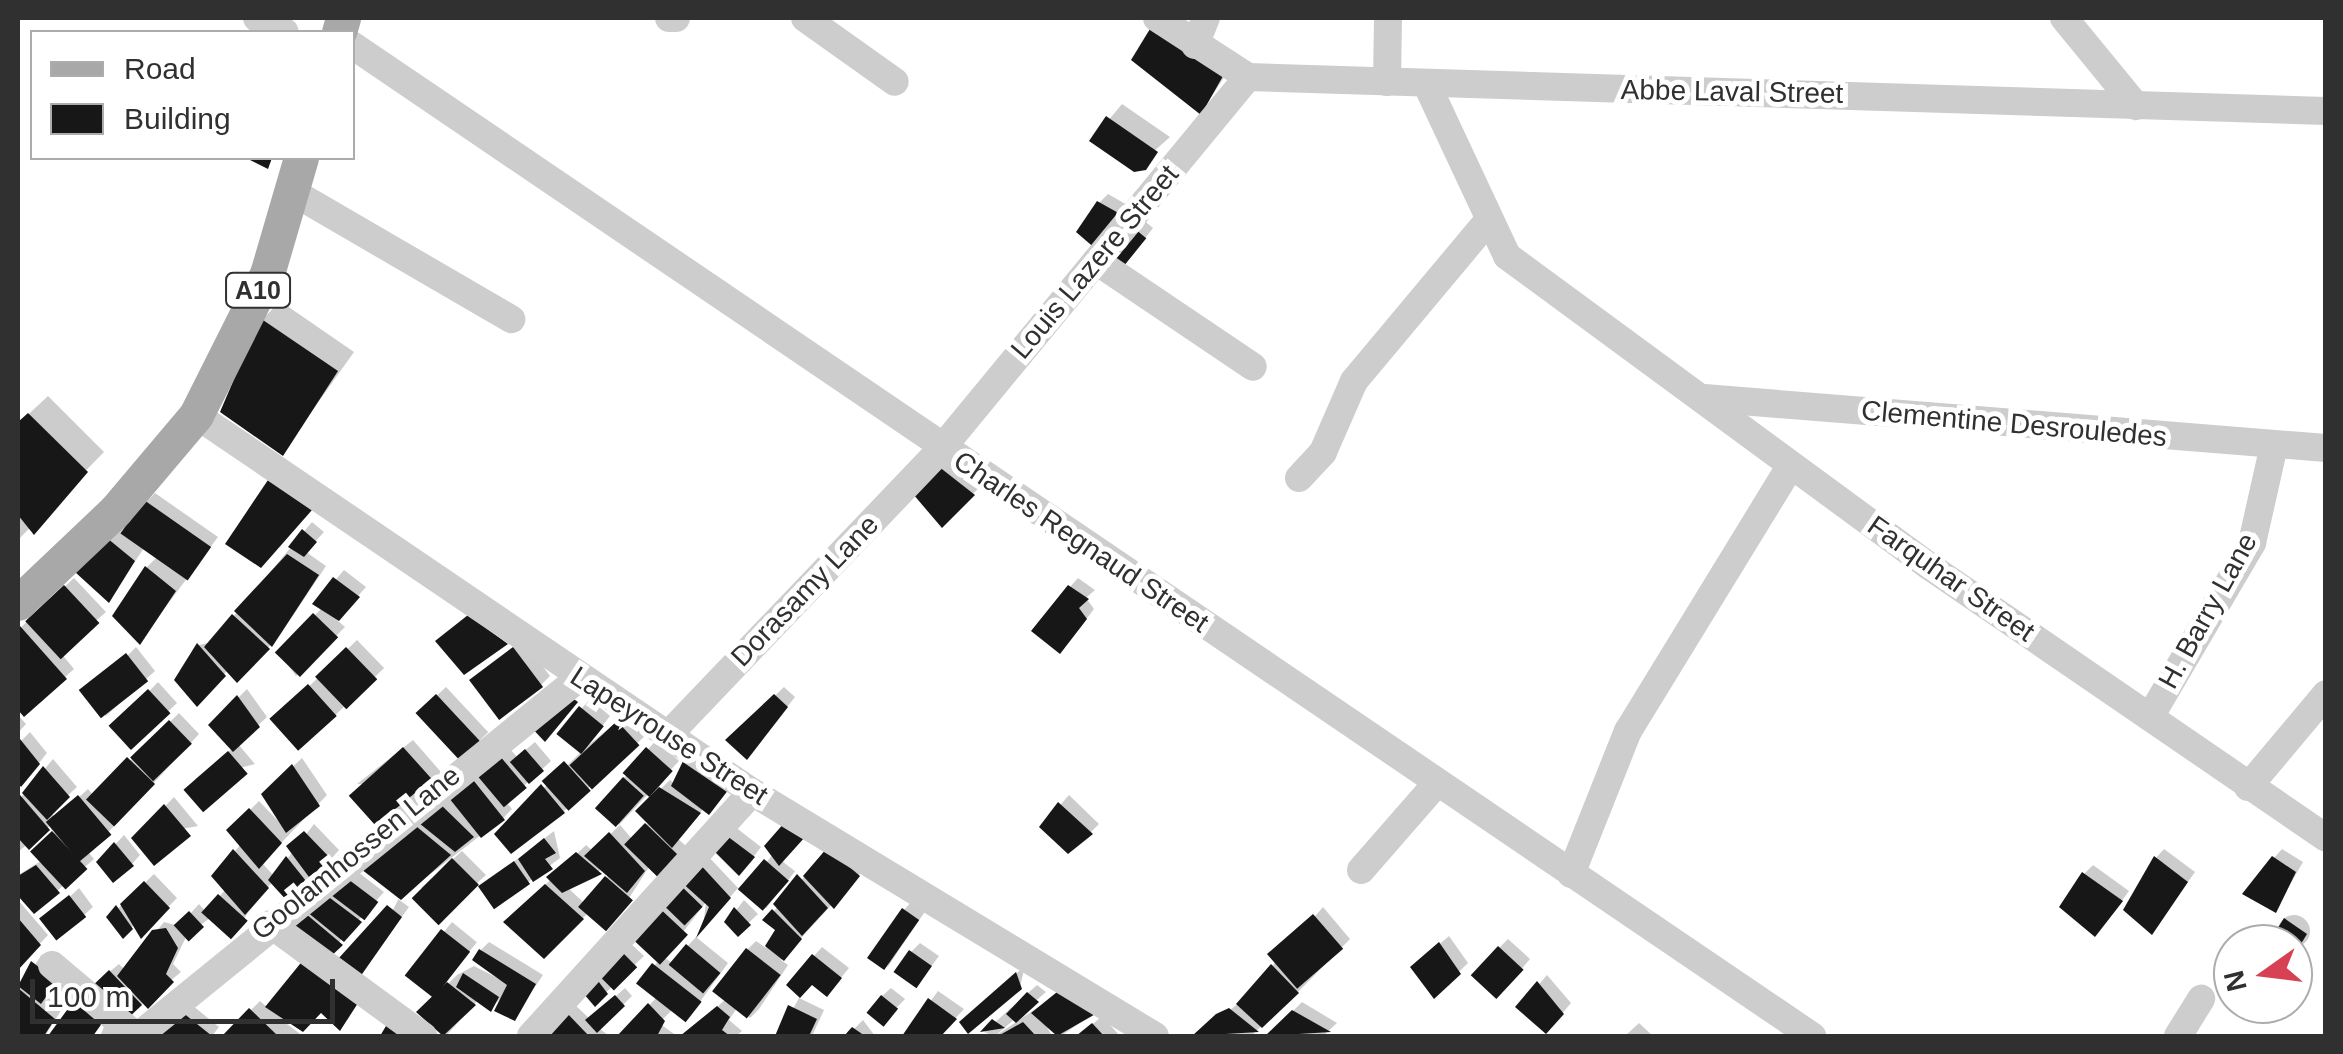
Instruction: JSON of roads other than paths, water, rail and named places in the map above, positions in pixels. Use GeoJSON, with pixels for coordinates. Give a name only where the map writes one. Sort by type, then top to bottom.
{"type":"FeatureCollection","features":[{"type":"Feature","properties":{"kind":"main road","name":"A10"},"geometry":{"type":"LineString","coordinates":[[18,603],[115,511],[196,416],[267,274],[296,174]]}},
{"type":"Feature","properties":{"kind":"street"},"geometry":{"type":"LineString","coordinates":[[256,18],[281,30]]}},
{"type":"Feature","properties":{"kind":"street"},"geometry":{"type":"LineString","coordinates":[[806,18],[895,82]]}},
{"type":"Feature","properties":{"kind":"street","name":"Abbe Laval Street"},"geometry":{"type":"LineString","coordinates":[[1157,18],[1248,77],[2326,111]]}},
{"type":"Feature","properties":{"kind":"street"},"geometry":{"type":"LineString","coordinates":[[1195,44],[1206,18]]}},
{"type":"Feature","properties":{"kind":"street"},"geometry":{"type":"LineString","coordinates":[[1388,18],[1388,82]]}},
{"type":"Feature","properties":{"kind":"street"},"geometry":{"type":"LineString","coordinates":[[2064,18],[2136,106]]}},
{"type":"Feature","properties":{"kind":"street","name":"Charles Regnaud Street"},"geometry":{"type":"LineString","coordinates":[[355,47],[711,281],[942,448],[1812,1036]]}},
{"type":"Feature","properties":{"kind":"street","name":"Louis Lazere Street"},"geometry":{"type":"LineString","coordinates":[[942,448],[1248,77]]}},
{"type":"Feature","properties":{"kind":"street","name":"Farquhar Street"},"geometry":{"type":"LineString","coordinates":[[1427,85],[1487,222],[1507,256],[1582,314],[1704,398],[1790,466],[2326,838]]}},
{"type":"Feature","properties":{"kind":"street"},"geometry":{"type":"LineString","coordinates":[[296,174],[511,320]]}},
{"type":"Feature","properties":{"kind":"street"},"geometry":{"type":"LineString","coordinates":[[1299,478],[1323,452],[1363,369],[1487,222]]}},
{"type":"Feature","properties":{"kind":"street"},"geometry":{"type":"LineString","coordinates":[[1096,260],[1253,367]]}},
{"type":"Feature","properties":{"kind":"street","name":"Clementine Desrouledes"},"geometry":{"type":"LineString","coordinates":[[1704,398],[2326,448]]}},
{"type":"Feature","properties":{"kind":"street","name":"Lapeyrouse Street"},"geometry":{"type":"LineString","coordinates":[[196,416],[752,792],[1156,1036]]}},
{"type":"Feature","properties":{"kind":"street","name":"H. Barry Lane"},"geometry":{"type":"LineString","coordinates":[[2150,717],[2252,543],[2274,445]]}},
{"type":"Feature","properties":{"kind":"street","name":"Dorasamy Lane"},"geometry":{"type":"LineString","coordinates":[[669,734],[942,448]]}},
{"type":"Feature","properties":{"kind":"street"},"geometry":{"type":"LineString","coordinates":[[1572,874],[1628,732],[1790,466]]}},
{"type":"Feature","properties":{"kind":"street","name":"Goolamhossen Lane"},"geometry":{"type":"LineString","coordinates":[[138,1036],[270,924],[579,678]]}},
{"type":"Feature","properties":{"kind":"street"},"geometry":{"type":"LineString","coordinates":[[2248,787],[2326,694]]}},
{"type":"Feature","properties":{"kind":"street"},"geometry":{"type":"LineString","coordinates":[[1361,870],[1437,784]]}},
{"type":"Feature","properties":{"kind":"street"},"geometry":{"type":"LineString","coordinates":[[531,1036],[752,792]]}},
{"type":"Feature","properties":{"kind":"street"},"geometry":{"type":"LineString","coordinates":[[270,924],[423,1036]]}},
{"type":"Feature","properties":{"kind":"street"},"geometry":{"type":"LineString","coordinates":[[52,966],[138,1036]]}},
{"type":"Feature","properties":{"kind":"street"},"geometry":{"type":"LineString","coordinates":[[2178,1036],[2201,1000]]}}]}
